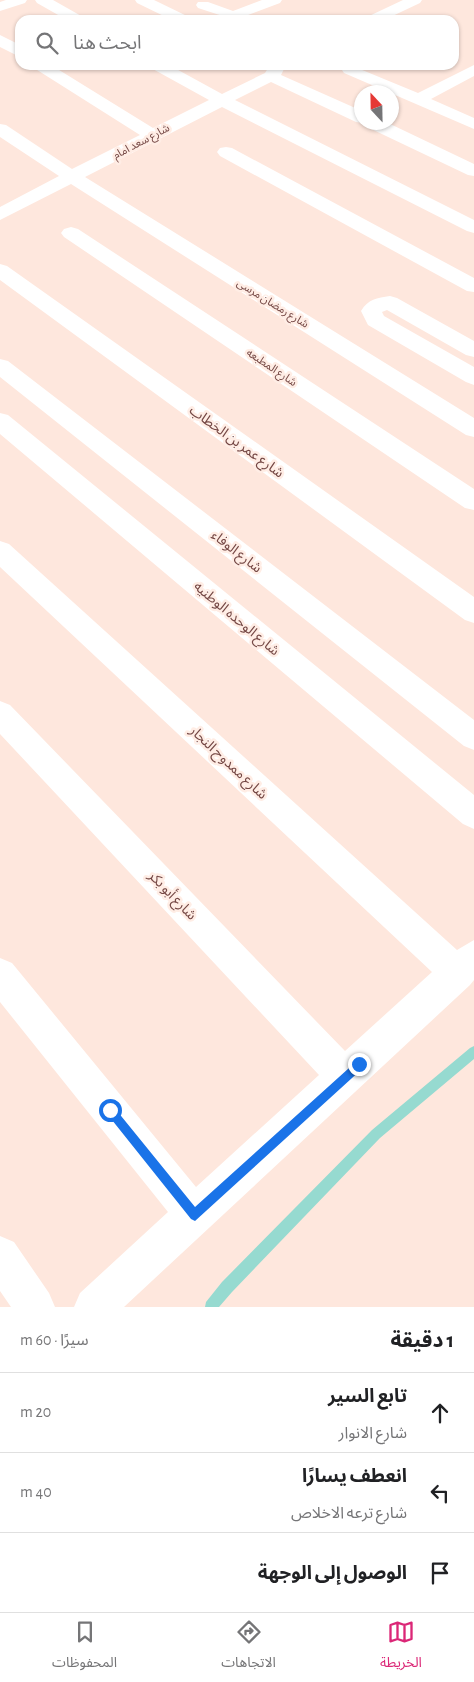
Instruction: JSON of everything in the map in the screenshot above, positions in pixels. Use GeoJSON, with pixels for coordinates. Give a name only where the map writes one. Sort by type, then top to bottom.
{"type":"FeatureCollection","features":[{"type":"Feature","properties":{"kind":"street"},"geometry":{"type":"LineString","coordinates":[[0,7],[20,0]]}},
{"type":"Feature","properties":{"kind":"street"},"geometry":{"type":"LineString","coordinates":[[42,0],[69,15]]}},
{"type":"Feature","properties":{"kind":"street"},"geometry":{"type":"LineString","coordinates":[[142,0],[174,15]]}},
{"type":"Feature","properties":{"kind":"street"},"geometry":{"type":"LineString","coordinates":[[236,15],[275,0]]}},
{"type":"Feature","properties":{"kind":"street"},"geometry":{"type":"LineString","coordinates":[[383,15],[415,0]]}},
{"type":"Feature","properties":{"kind":"street"},"geometry":{"type":"LineString","coordinates":[[203,4],[230,15]]}},
{"type":"Feature","properties":{"kind":"street"},"geometry":{"type":"LineString","coordinates":[[396,9],[410,15]]}},
{"type":"Feature","properties":{"kind":"street"},"geometry":{"type":"LineString","coordinates":[[0,40],[15,49]]}},
{"type":"Feature","properties":{"kind":"street"},"geometry":{"type":"LineString","coordinates":[[48,70],[152,135]]}},
{"type":"Feature","properties":{"kind":"street"},"geometry":{"type":"LineString","coordinates":[[166,70],[474,227]]}},
{"type":"Feature","properties":{"kind":"street","name":"شارع سعد امام"},"geometry":{"type":"LineString","coordinates":[[0,214],[222,100],[273,70]]}},
{"type":"Feature","properties":{"kind":"street"},"geometry":{"type":"LineString","coordinates":[[279,70],[354,113]]}},
{"type":"Feature","properties":{"kind":"street"},"geometry":{"type":"LineString","coordinates":[[350,70],[473,123]]}},
{"type":"Feature","properties":{"kind":"street"},"geometry":{"type":"LineString","coordinates":[[418,100],[474,70]]}},
{"type":"Feature","properties":{"kind":"street","name":"شارع رمضان مرسى"},"geometry":{"type":"LineString","coordinates":[[0,128],[72,177],[474,429]]}},
{"type":"Feature","properties":{"kind":"street"},"geometry":{"type":"LineString","coordinates":[[388,130],[474,171]]}},
{"type":"Feature","properties":{"kind":"street"},"geometry":{"type":"LineString","coordinates":[[226,152],[474,286]]}},
{"type":"Feature","properties":{"kind":"street","name":"شارع المطبعه"},"geometry":{"type":"LineString","coordinates":[[71,233],[474,501]]}},
{"type":"Feature","properties":{"kind":"street","name":"شارع عمر بن الخطاب"},"geometry":{"type":"LineString","coordinates":[[0,270],[474,612]]}},
{"type":"Feature","properties":{"kind":"street"},"geometry":{"type":"LineString","coordinates":[[474,350],[390,304],[379,304],[371,310],[375,320],[474,378]]}},
{"type":"Feature","properties":{"kind":"street","name":"شارع الوفاء"},"geometry":{"type":"LineString","coordinates":[[0,366],[474,737]]}},
{"type":"Feature","properties":{"kind":"street","name":"شارع الوحده الوطنيه"},"geometry":{"type":"LineString","coordinates":[[0,421],[474,814]]}},
{"type":"Feature","properties":{"kind":"street","name":"شارع ممدوح النجار"},"geometry":{"type":"LineString","coordinates":[[0,551],[466,965]]}},
{"type":"Feature","properties":{"kind":"street","name":"شارع أبو بكر"},"geometry":{"type":"LineString","coordinates":[[0,714],[345,1077]]}},
{"type":"Feature","properties":{"kind":"street"},"geometry":{"type":"LineString","coordinates":[[94,1307],[466,965]]}},
{"type":"Feature","properties":{"kind":"street"},"geometry":{"type":"LineString","coordinates":[[0,975],[195,1215]]}},
{"type":"Feature","properties":{"kind":"street"},"geometry":{"type":"LineString","coordinates":[[0,1256],[35,1307]]}},
{"type":"Feature","properties":{"kind":"waterway"},"geometry":{"type":"LineString","coordinates":[[211,1307],[227,1287],[376,1134],[474,1052]]}},
{"type":"Feature","properties":{"kind":"route"},"geometry":{"type":"LineString","coordinates":[[110,1110],[195,1215],[359,1064]]}}]}
